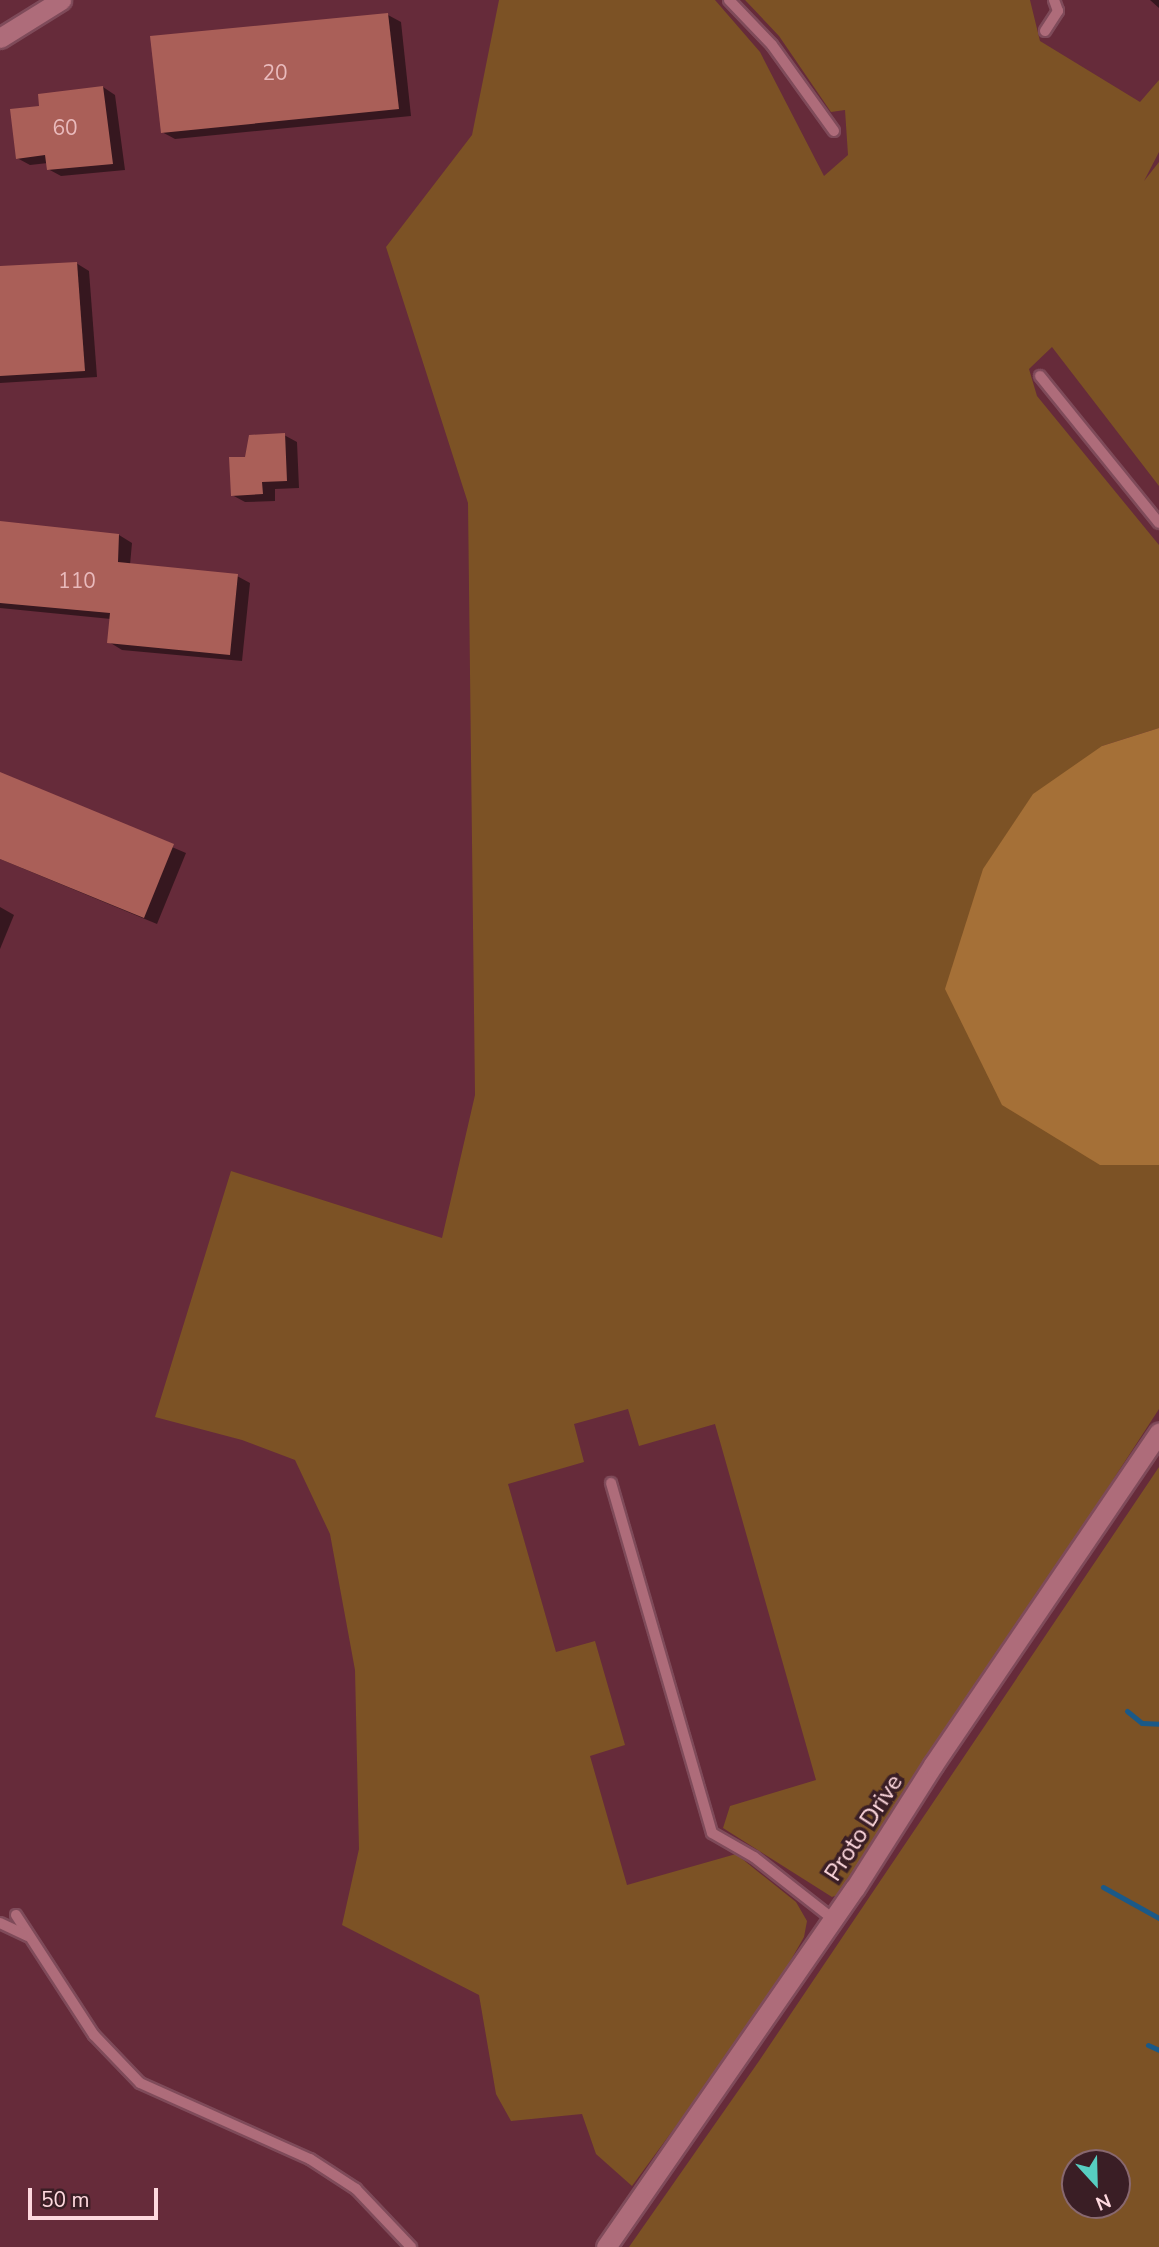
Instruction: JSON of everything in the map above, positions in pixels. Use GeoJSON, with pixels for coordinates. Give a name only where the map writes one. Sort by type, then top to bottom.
{"type":"FeatureCollection","features":[{"type":"Feature","properties":{"kind":"street"},"geometry":{"type":"LineString","coordinates":[[0,38],[61,0]]}},
{"type":"Feature","properties":{"kind":"street","name":"Proto Drive"},"geometry":{"type":"LineString","coordinates":[[606,2247],[833,1919],[1159,1433]]}},
{"type":"Feature","properties":{"kind":"lane"},"geometry":{"type":"LineString","coordinates":[[729,0],[772,45],[834,131]]}},
{"type":"Feature","properties":{"kind":"lane"},"geometry":{"type":"LineString","coordinates":[[1045,32],[1058,11],[1054,0]]}},
{"type":"Feature","properties":{"kind":"lane"},"geometry":{"type":"LineString","coordinates":[[1040,376],[1159,523]]}},
{"type":"Feature","properties":{"kind":"lane"},"geometry":{"type":"LineString","coordinates":[[611,1483],[712,1833],[754,1857],[833,1919]]}},
{"type":"Feature","properties":{"kind":"lane"},"geometry":{"type":"LineString","coordinates":[[16,1915],[94,2035],[140,2083],[310,2159],[356,2189],[411,2247]]}},
{"type":"Feature","properties":{"kind":"lane"},"geometry":{"type":"LineString","coordinates":[[0,1923],[36,1942]]}},
{"type":"Feature","properties":{"kind":"shaded area"},"geometry":{"type":"Polygon","coordinates":[[[499,0],[715,0],[760,52],[824,176],[848,155],[845,110],[831,112],[779,36],[745,0],[1030,0],[1040,41],[1140,102],[1159,80],[1159,152],[1144,181],[1159,162],[1159,486],[1052,347],[1029,369],[1037,396],[1159,545],[1159,728],[1102,746],[1100,1165],[1159,1165],[1159,1409],[845,1892],[832,1897],[723,1828],[730,1806],[816,1780],[715,1424],[639,1446],[628,1409],[574,1424],[584,1462],[508,1484],[556,1652],[595,1641],[625,1745],[590,1756],[627,1885],[736,1854],[796,1902],[807,1921],[804,1937],[767,2002],[632,2186],[596,2154],[582,2114],[511,2121],[496,2094],[479,1995],[342,1925],[359,1849],[355,1670],[330,1534],[295,1460],[242,1440],[155,1417],[231,1171],[442,1238],[475,1095],[468,503],[386,247],[472,135],[499,0]]]}},
{"type":"Feature","properties":{"kind":"shaded area"},"geometry":{"type":"Polygon","coordinates":[[[1159,728],[1159,1165],[1100,1165],[1002,1105],[945,989],[983,869],[1033,794],[1102,746],[1159,728]]]}},
{"type":"Feature","properties":{"kind":"shaded area"},"geometry":{"type":"Polygon","coordinates":[[[1159,1467],[1159,2247],[629,2247],[759,2061],[1159,1467]]]}},
{"type":"Feature","properties":{"kind":"building"},"geometry":{"type":"Polygon","coordinates":[[[388,13],[399,109],[161,133],[150,36],[388,13]]]}},
{"type":"Feature","properties":{"kind":"building"},"geometry":{"type":"Polygon","coordinates":[[[103,86],[113,164],[47,170],[45,155],[16,159],[10,109],[39,106],[38,94],[103,86]]]}},
{"type":"Feature","properties":{"kind":"building"},"geometry":{"type":"Polygon","coordinates":[[[77,262],[85,371],[0,376],[0,266],[77,262]]]}},
{"type":"Feature","properties":{"kind":"building"},"geometry":{"type":"Polygon","coordinates":[[[285,433],[287,481],[262,482],[263,494],[231,496],[229,457],[245,457],[249,435],[285,433]]]}},
{"type":"Feature","properties":{"kind":"building"},"geometry":{"type":"Polygon","coordinates":[[[0,521],[119,534],[118,562],[238,574],[230,655],[107,643],[110,613],[0,603],[0,521]]]}},
{"type":"Feature","properties":{"kind":"building"},"geometry":{"type":"Polygon","coordinates":[[[0,772],[174,844],[144,918],[0,859],[0,772]]]}},
{"type":"Feature","properties":{"kind":"waterway"},"geometry":{"type":"LineString","coordinates":[[1127,1711],[1142,1723],[1159,1724]]}},
{"type":"Feature","properties":{"kind":"waterway"},"geometry":{"type":"LineString","coordinates":[[1103,1887],[1159,1918]]}},
{"type":"Feature","properties":{"kind":"waterway"},"geometry":{"type":"LineString","coordinates":[[1148,2045],[1159,2050]]}}]}
